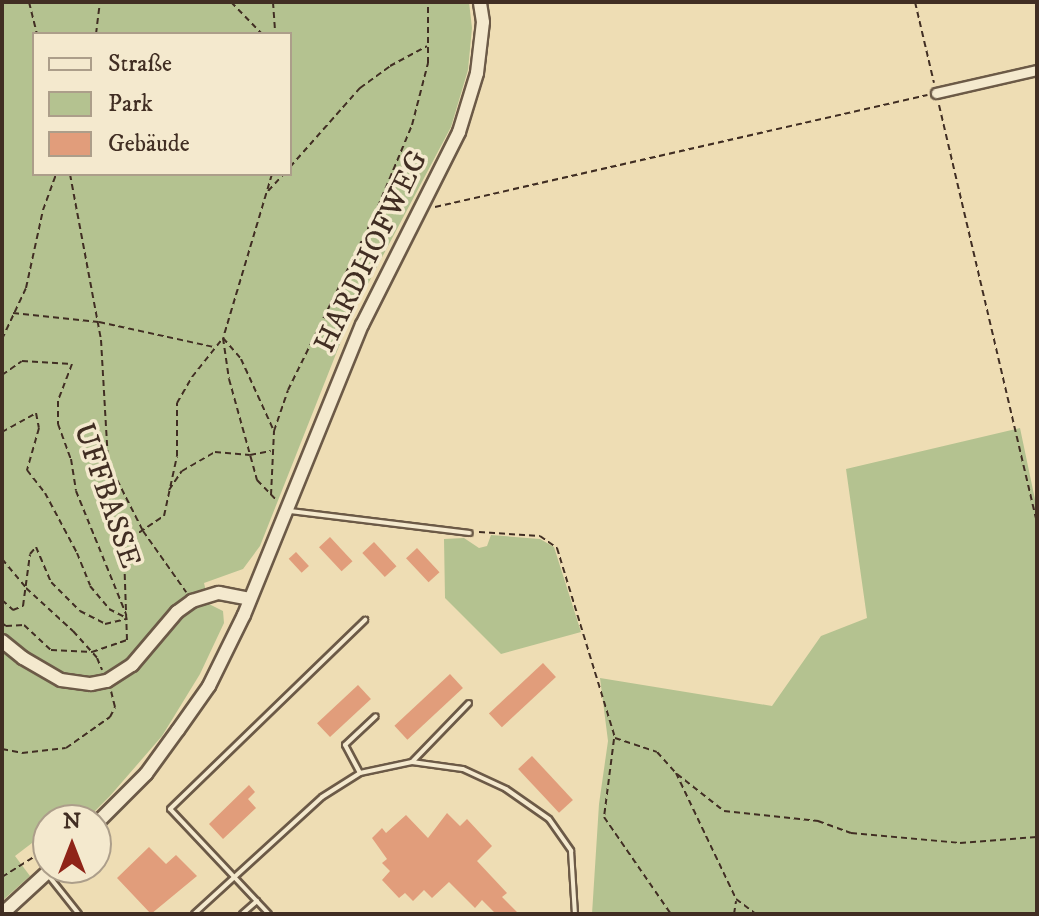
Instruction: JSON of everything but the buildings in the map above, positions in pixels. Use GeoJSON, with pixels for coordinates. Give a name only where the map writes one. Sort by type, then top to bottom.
{"type":"FeatureCollection","features":[{"type":"Feature","properties":{"kind":"street","name":"HARDHOFWEG"},"geometry":{"type":"LineString","coordinates":[[112,808],[146,774],[209,686],[249,599],[362,325],[459,132],[477,73],[483,22],[480,2]]}},
{"type":"Feature","properties":{"kind":"street"},"geometry":{"type":"LineString","coordinates":[[936,93],[1037,70]]}},
{"type":"Feature","properties":{"kind":"street"},"geometry":{"type":"LineString","coordinates":[[2,641],[23,658],[61,680],[91,684],[107,681],[132,665],[177,612],[192,601],[219,593],[249,599]]}},
{"type":"Feature","properties":{"kind":"street"},"geometry":{"type":"LineString","coordinates":[[2,914],[35,884]]}},
{"type":"Feature","properties":{"kind":"lane"},"geometry":{"type":"LineString","coordinates":[[285,515],[470,533]]}},
{"type":"Feature","properties":{"kind":"lane"},"geometry":{"type":"LineString","coordinates":[[269,914],[170,809],[365,620]]}},
{"type":"Feature","properties":{"kind":"lane"},"geometry":{"type":"LineString","coordinates":[[412,762],[469,703]]}},
{"type":"Feature","properties":{"kind":"lane"},"geometry":{"type":"LineString","coordinates":[[360,773],[345,745],[376,716]]}},
{"type":"Feature","properties":{"kind":"lane"},"geometry":{"type":"LineString","coordinates":[[194,914],[322,797],[360,773],[412,762],[463,769],[506,789],[549,819],[571,851],[575,914]]}},
{"type":"Feature","properties":{"kind":"lane"},"geometry":{"type":"LineString","coordinates":[[58,884],[79,914]]}},
{"type":"Feature","properties":{"kind":"lane"},"geometry":{"type":"LineString","coordinates":[[242,914],[257,901]]}},
{"type":"Feature","properties":{"kind":"path"},"geometry":{"type":"LineString","coordinates":[[29,2],[36,32]]}},
{"type":"Feature","properties":{"kind":"path"},"geometry":{"type":"LineString","coordinates":[[96,32],[100,2]]}},
{"type":"Feature","properties":{"kind":"path"},"geometry":{"type":"LineString","coordinates":[[231,2],[260,32]]}},
{"type":"Feature","properties":{"kind":"path"},"geometry":{"type":"LineString","coordinates":[[273,2],[275,32]]}},
{"type":"Feature","properties":{"kind":"path"},"geometry":{"type":"LineString","coordinates":[[223,338],[229,379],[257,480],[271,495],[274,431],[288,390],[374,216],[412,125],[428,63],[428,2]]}},
{"type":"Feature","properties":{"kind":"path"},"geometry":{"type":"LineString","coordinates":[[915,2],[1037,524]]}},
{"type":"Feature","properties":{"kind":"path"},"geometry":{"type":"LineString","coordinates":[[292,165],[360,88],[390,66],[428,46]]}},
{"type":"Feature","properties":{"kind":"path"},"geometry":{"type":"LineString","coordinates":[[424,203],[436,207],[936,93]]}},
{"type":"Feature","properties":{"kind":"path"},"geometry":{"type":"LineString","coordinates":[[2,339],[26,288],[43,210],[55,176]]}},
{"type":"Feature","properties":{"kind":"path"},"geometry":{"type":"LineString","coordinates":[[70,176],[99,322],[108,462],[143,531],[192,601]]}},
{"type":"Feature","properties":{"kind":"path"},"geometry":{"type":"LineString","coordinates":[[2,623],[24,625],[51,650],[92,652],[127,640],[124,553],[131,538],[164,516],[177,456],[177,403],[192,377],[223,338],[271,176]]}},
{"type":"Feature","properties":{"kind":"path"},"geometry":{"type":"LineString","coordinates":[[267,192],[282,176]]}},
{"type":"Feature","properties":{"kind":"path"},"geometry":{"type":"LineString","coordinates":[[13,313],[99,322],[215,347]]}},
{"type":"Feature","properties":{"kind":"path"},"geometry":{"type":"LineString","coordinates":[[223,338],[241,359],[274,431]]}},
{"type":"Feature","properties":{"kind":"path","name":"UFFBASSE"},"geometry":{"type":"LineString","coordinates":[[2,375],[22,361],[72,364],[58,401],[58,424],[71,459],[76,491],[128,618]]}},
{"type":"Feature","properties":{"kind":"path"},"geometry":{"type":"LineString","coordinates":[[2,432],[36,413],[39,428],[27,470],[45,493],[77,553],[90,586],[109,609],[128,618]]}},
{"type":"Feature","properties":{"kind":"path"},"geometry":{"type":"LineString","coordinates":[[168,492],[182,471],[215,452],[250,455],[272,451]]}},
{"type":"Feature","properties":{"kind":"path"},"geometry":{"type":"LineString","coordinates":[[470,533],[540,536],[557,548],[615,738],[604,817],[671,914]]}},
{"type":"Feature","properties":{"kind":"path"},"geometry":{"type":"LineString","coordinates":[[2,600],[13,610],[23,606],[30,554],[36,547],[51,582],[80,611],[105,624],[128,618]]}},
{"type":"Feature","properties":{"kind":"path"},"geometry":{"type":"LineString","coordinates":[[2,559],[27,589],[92,652],[107,681],[114,711],[85,737],[66,748],[47,752],[2,749]]}},
{"type":"Feature","properties":{"kind":"path"},"geometry":{"type":"LineString","coordinates":[[615,738],[657,752],[676,773],[724,811],[818,821],[851,833],[960,843],[1037,837]]}},
{"type":"Feature","properties":{"kind":"path"},"geometry":{"type":"LineString","coordinates":[[676,773],[736,899],[756,914]]}},
{"type":"Feature","properties":{"kind":"path"},"geometry":{"type":"LineString","coordinates":[[2,877],[32,858]]}},
{"type":"Feature","properties":{"kind":"path"},"geometry":{"type":"LineString","coordinates":[[734,914],[736,899]]}},
{"type":"Feature","properties":{"kind":"green space"},"geometry":{"type":"Polygon","coordinates":[[[2,2],[469,2],[472,28],[468,70],[451,127],[351,316],[260,546],[243,569],[204,583],[209,604],[223,611],[224,623],[200,674],[162,736],[102,804],[32,804],[32,843],[15,856],[30,876],[2,901],[2,2]]]}},
{"type":"Feature","properties":{"kind":"green space"},"geometry":{"type":"Polygon","coordinates":[[[1020,428],[1037,509],[1037,914],[592,914],[599,804],[608,741],[600,678],[772,706],[821,636],[867,618],[846,469],[1020,428]]]}},
{"type":"Feature","properties":{"kind":"green space"},"geometry":{"type":"Polygon","coordinates":[[[491,535],[540,539],[554,547],[581,632],[501,654],[445,598],[444,539],[464,538],[479,548],[487,546],[491,535]]]}}]}
